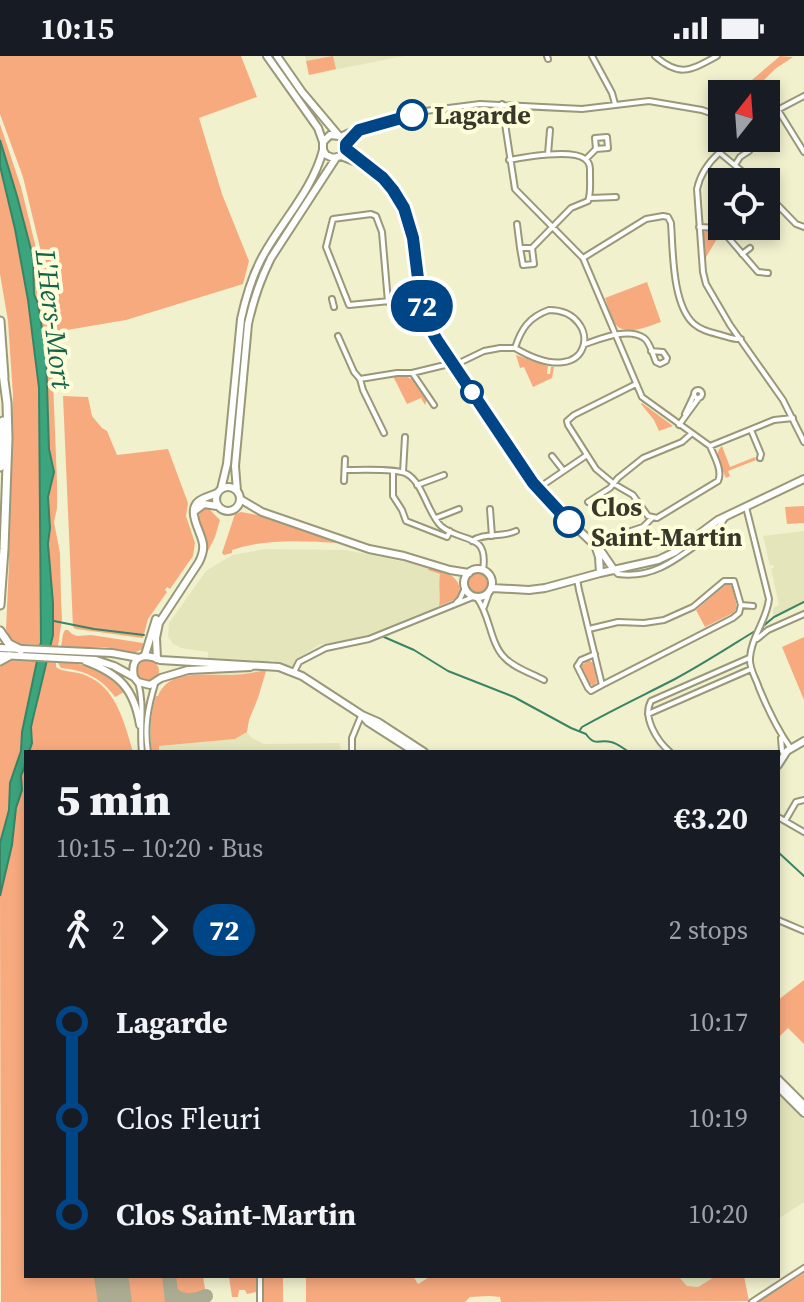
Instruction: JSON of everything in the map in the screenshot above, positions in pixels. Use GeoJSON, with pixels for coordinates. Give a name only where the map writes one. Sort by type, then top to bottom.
{"type":"FeatureCollection","features":[{"type":"Feature","properties":{"kind":"highway"},"geometry":{"type":"LineString","coordinates":[[0,321],[3,373],[0,467]]}},
{"type":"Feature","properties":{"kind":"highway"},"geometry":{"type":"LineString","coordinates":[[0,605],[8,438],[3,373]]}},
{"type":"Feature","properties":{"kind":"highway"},"geometry":{"type":"LineString","coordinates":[[0,631],[20,653]]}},
{"type":"Feature","properties":{"kind":"highway"},"geometry":{"type":"LineString","coordinates":[[0,661],[9,656]]}},
{"type":"Feature","properties":{"kind":"street"},"geometry":{"type":"LineString","coordinates":[[267,56],[318,128],[329,157],[366,165]]}},
{"type":"Feature","properties":{"kind":"street"},"geometry":{"type":"LineString","coordinates":[[277,56],[346,146],[393,190],[408,219],[420,298],[430,328],[537,489],[610,561],[615,573],[646,573],[674,561],[714,531],[727,516]]}},
{"type":"Feature","properties":{"kind":"street"},"geometry":{"type":"LineString","coordinates":[[592,56],[615,105]]}},
{"type":"Feature","properties":{"kind":"street"},"geometry":{"type":"LineString","coordinates":[[655,56],[671,67],[684,70],[695,68],[713,57]]}},
{"type":"Feature","properties":{"kind":"street"},"geometry":{"type":"LineString","coordinates":[[780,109],[804,96]]}},
{"type":"Feature","properties":{"kind":"street"},"geometry":{"type":"LineString","coordinates":[[217,506],[215,500],[227,464],[245,301],[263,255],[309,183],[330,135],[339,136],[439,108],[480,104],[582,109],[652,101],[708,112]]}},
{"type":"Feature","properties":{"kind":"street"},"geometry":{"type":"LineString","coordinates":[[502,104],[515,189],[583,258],[642,397],[710,446],[720,472],[718,481],[657,518],[648,516],[633,495],[596,469],[567,421],[636,384]]}},
{"type":"Feature","properties":{"kind":"street"},"geometry":{"type":"LineString","coordinates":[[780,113],[803,148]]}},
{"type":"Feature","properties":{"kind":"street"},"geometry":{"type":"LineString","coordinates":[[359,130],[271,258],[252,304],[235,466],[237,491],[240,499],[251,508],[369,549],[450,570],[469,573],[476,569],[483,570],[489,574],[491,587],[484,607]]}},
{"type":"Feature","properties":{"kind":"street"},"geometry":{"type":"LineString","coordinates":[[548,154],[550,130]]}},
{"type":"Feature","properties":{"kind":"street"},"geometry":{"type":"LineString","coordinates":[[586,159],[596,149]]}},
{"type":"Feature","properties":{"kind":"street"},"geometry":{"type":"LineString","coordinates":[[735,165],[748,152]]}},
{"type":"Feature","properties":{"kind":"street"},"geometry":{"type":"LineString","coordinates":[[739,168],[719,153],[698,183],[704,278],[735,331],[787,407],[804,442]]}},
{"type":"Feature","properties":{"kind":"street"},"geometry":{"type":"LineString","coordinates":[[509,160],[548,154],[586,159],[590,165],[590,198]]}},
{"type":"Feature","properties":{"kind":"street"},"geometry":{"type":"LineString","coordinates":[[520,248],[532,248],[571,208],[590,198],[616,197]]}},
{"type":"Feature","properties":{"kind":"street"},"geometry":{"type":"LineString","coordinates":[[780,207],[796,224],[804,227]]}},
{"type":"Feature","properties":{"kind":"street"},"geometry":{"type":"LineString","coordinates":[[388,302],[381,227],[376,216],[335,218],[331,221],[326,247],[349,305],[388,302],[420,298]]}},
{"type":"Feature","properties":{"kind":"street"},"geometry":{"type":"LineString","coordinates":[[583,258],[646,219],[668,217],[674,278],[687,315],[699,328],[741,339]]}},
{"type":"Feature","properties":{"kind":"street"},"geometry":{"type":"LineString","coordinates":[[517,224],[523,265],[534,264],[532,248]]}},
{"type":"Feature","properties":{"kind":"street"},"geometry":{"type":"LineString","coordinates":[[699,227],[720,228],[758,272],[768,273]]}},
{"type":"Feature","properties":{"kind":"street"},"geometry":{"type":"LineString","coordinates":[[742,254],[750,248]]}},
{"type":"Feature","properties":{"kind":"street"},"geometry":{"type":"LineString","coordinates":[[332,299],[334,307]]}},
{"type":"Feature","properties":{"kind":"street"},"geometry":{"type":"LineString","coordinates":[[360,379],[457,364],[484,351],[500,348],[515,348],[537,359],[564,363],[577,358],[585,344],[575,320],[562,311],[549,310],[536,315],[526,324],[515,348]]}},
{"type":"Feature","properties":{"kind":"street"},"geometry":{"type":"LineString","coordinates":[[725,336],[735,331]]}},
{"type":"Feature","properties":{"kind":"street"},"geometry":{"type":"LineString","coordinates":[[585,344],[614,334],[641,337],[651,351]]}},
{"type":"Feature","properties":{"kind":"street"},"geometry":{"type":"LineString","coordinates":[[338,336],[384,433]]}},
{"type":"Feature","properties":{"kind":"street"},"geometry":{"type":"LineString","coordinates":[[412,373],[434,405]]}},
{"type":"Feature","properties":{"kind":"street"},"geometry":{"type":"LineString","coordinates":[[679,425],[696,397]]}},
{"type":"Feature","properties":{"kind":"street"},"geometry":{"type":"LineString","coordinates":[[774,420],[787,407]]}},
{"type":"Feature","properties":{"kind":"street"},"geometry":{"type":"LineString","coordinates":[[710,446],[774,420],[793,418]]}},
{"type":"Feature","properties":{"kind":"street"},"geometry":{"type":"LineString","coordinates":[[751,430],[760,458]]}},
{"type":"Feature","properties":{"kind":"street"},"geometry":{"type":"LineString","coordinates":[[588,502],[643,458],[682,442],[692,434]]}},
{"type":"Feature","properties":{"kind":"street"},"geometry":{"type":"LineString","coordinates":[[403,472],[405,437]]}},
{"type":"Feature","properties":{"kind":"street"},"geometry":{"type":"LineString","coordinates":[[537,489],[587,455]]}},
{"type":"Feature","properties":{"kind":"street"},"geometry":{"type":"LineString","coordinates":[[552,456],[563,471]]}},
{"type":"Feature","properties":{"kind":"street"},"geometry":{"type":"LineString","coordinates":[[344,481],[345,459]]}},
{"type":"Feature","properties":{"kind":"street"},"geometry":{"type":"LineString","coordinates":[[345,470],[403,472],[411,477],[441,526],[480,546],[484,552],[483,570]]}},
{"type":"Feature","properties":{"kind":"street"},"geometry":{"type":"LineString","coordinates":[[393,471],[393,496],[406,521],[447,537],[450,531]]}},
{"type":"Feature","properties":{"kind":"street"},"geometry":{"type":"LineString","coordinates":[[417,485],[444,475]]}},
{"type":"Feature","properties":{"kind":"street"},"geometry":{"type":"LineString","coordinates":[[491,587],[535,590],[667,557],[727,516],[804,479]]}},
{"type":"Feature","properties":{"kind":"street"},"geometry":{"type":"LineString","coordinates":[[140,725],[142,702],[133,669],[142,657],[154,623],[203,552],[193,512],[196,503],[229,487],[237,491]]}},
{"type":"Feature","properties":{"kind":"street"},"geometry":{"type":"LineString","coordinates":[[236,509],[240,499]]}},
{"type":"Feature","properties":{"kind":"street"},"geometry":{"type":"LineString","coordinates":[[195,518],[196,510],[201,505],[211,503],[226,512],[251,508]]}},
{"type":"Feature","properties":{"kind":"street"},"geometry":{"type":"LineString","coordinates":[[746,507],[769,596],[750,658],[751,669],[781,738],[782,751],[788,752]]}},
{"type":"Feature","properties":{"kind":"street"},"geometry":{"type":"LineString","coordinates":[[436,518],[459,509]]}},
{"type":"Feature","properties":{"kind":"street"},"geometry":{"type":"LineString","coordinates":[[490,509],[492,536]]}},
{"type":"Feature","properties":{"kind":"street"},"geometry":{"type":"LineString","coordinates":[[628,532],[643,527],[652,518]]}},
{"type":"Feature","properties":{"kind":"street"},"geometry":{"type":"LineString","coordinates":[[472,541],[476,537],[516,531]]}},
{"type":"Feature","properties":{"kind":"street"},"geometry":{"type":"LineString","coordinates":[[596,548],[600,573]]}},
{"type":"Feature","properties":{"kind":"street"},"geometry":{"type":"LineString","coordinates":[[450,570],[484,607],[501,655],[544,680]]}},
{"type":"Feature","properties":{"kind":"street"},"geometry":{"type":"LineString","coordinates":[[453,605],[460,599],[469,573]]}},
{"type":"Feature","properties":{"kind":"street"},"geometry":{"type":"LineString","coordinates":[[577,579],[602,685]]}},
{"type":"Feature","properties":{"kind":"street"},"geometry":{"type":"LineString","coordinates":[[589,629],[610,623],[664,620],[693,607],[724,581],[734,581],[741,605],[739,613],[733,618],[592,691],[577,668],[579,661],[595,654]]}},
{"type":"Feature","properties":{"kind":"street"},"geometry":{"type":"LineString","coordinates":[[294,672],[299,662],[317,652],[369,639],[453,605],[485,596],[491,587]]}},
{"type":"Feature","properties":{"kind":"street"},"geometry":{"type":"LineString","coordinates":[[145,750],[146,722],[159,673],[157,629],[174,598]]}},
{"type":"Feature","properties":{"kind":"street"},"geometry":{"type":"LineString","coordinates":[[741,605],[753,606]]}},
{"type":"Feature","properties":{"kind":"street"},"geometry":{"type":"LineString","coordinates":[[756,639],[768,630],[804,614]]}},
{"type":"Feature","properties":{"kind":"street"},"geometry":{"type":"LineString","coordinates":[[0,648],[20,653],[112,653],[142,657],[159,673],[265,665],[294,672],[421,750]]}},
{"type":"Feature","properties":{"kind":"street"},"geometry":{"type":"LineString","coordinates":[[0,655],[20,653]]}},
{"type":"Feature","properties":{"kind":"street"},"geometry":{"type":"LineString","coordinates":[[64,655],[106,670],[123,683],[136,703],[145,750]]}},
{"type":"Feature","properties":{"kind":"street"},"geometry":{"type":"LineString","coordinates":[[668,750],[657,740],[648,714],[651,701],[750,658]]}},
{"type":"Feature","properties":{"kind":"street"},"geometry":{"type":"LineString","coordinates":[[78,659],[103,661],[150,685],[159,673],[265,665]]}},
{"type":"Feature","properties":{"kind":"street"},"geometry":{"type":"LineString","coordinates":[[648,714],[751,669]]}},
{"type":"Feature","properties":{"kind":"street"},"geometry":{"type":"LineString","coordinates":[[352,750],[352,738],[362,715]]}},
{"type":"Feature","properties":{"kind":"street"},"geometry":{"type":"LineString","coordinates":[[362,715],[412,750]]}},
{"type":"Feature","properties":{"kind":"street"},"geometry":{"type":"LineString","coordinates":[[780,762],[788,752],[804,741]]}},
{"type":"Feature","properties":{"kind":"street"},"geometry":{"type":"LineString","coordinates":[[785,821],[796,802],[804,800]]}},
{"type":"Feature","properties":{"kind":"street"},"geometry":{"type":"LineString","coordinates":[[780,818],[804,832]]}},
{"type":"Feature","properties":{"kind":"street"},"geometry":{"type":"LineString","coordinates":[[780,921],[804,931]]}},
{"type":"Feature","properties":{"kind":"street"},"geometry":{"type":"LineString","coordinates":[[780,1081],[804,1105]]}},
{"type":"Feature","properties":{"kind":"street"},"geometry":{"type":"LineString","coordinates":[[780,1089],[804,1113]]}},
{"type":"Feature","properties":{"kind":"street"},"geometry":{"type":"LineString","coordinates":[[752,1302],[804,1268]]}},
{"type":"Feature","properties":{"kind":"street"},"geometry":{"type":"LineString","coordinates":[[260,1278],[260,1302]]}},
{"type":"Feature","properties":{"kind":"shaded area"},"geometry":{"type":"Polygon","coordinates":[[[0,56],[241,56],[257,97],[199,118],[222,194],[249,261],[243,284],[126,320],[61,331],[51,329],[57,482],[54,522],[60,553],[62,619],[58,646],[50,646],[53,603],[48,497],[54,472],[49,449],[48,404],[38,304],[34,294],[33,257],[0,140],[0,124],[21,187],[38,256],[42,256],[23,177],[0,114],[0,56]]]}},
{"type":"Feature","properties":{"kind":"shaded area"},"geometry":{"type":"Polygon","coordinates":[[[305,56],[404,56],[309,75],[305,56]]]}},
{"type":"Feature","properties":{"kind":"shaded area"},"geometry":{"type":"Polygon","coordinates":[[[333,56],[336,69],[309,75],[306,61],[333,56]]]}},
{"type":"Feature","properties":{"kind":"shaded area"},"geometry":{"type":"Polygon","coordinates":[[[780,56],[793,57],[764,80],[752,80],[780,56]]]}},
{"type":"Feature","properties":{"kind":"shaded area"},"geometry":{"type":"Polygon","coordinates":[[[0,140],[33,257],[34,294],[46,353],[49,449],[54,472],[48,497],[53,635],[31,727],[32,743],[30,750],[24,750],[22,790],[0,896],[0,843],[41,642],[39,388],[28,300],[0,166],[0,140]]]}},
{"type":"Feature","properties":{"kind":"shaded area"},"geometry":{"type":"Polygon","coordinates":[[[0,166],[28,300],[39,388],[41,645],[18,644],[11,640],[6,629],[13,396],[8,321],[0,274],[0,166]]]}},
{"type":"Feature","properties":{"kind":"shaded area"},"geometry":{"type":"Polygon","coordinates":[[[708,229],[708,240],[716,240],[705,259],[703,233],[708,229]]]}},
{"type":"Feature","properties":{"kind":"shaded area"},"geometry":{"type":"Polygon","coordinates":[[[647,282],[661,322],[638,329],[620,328],[612,318],[605,298],[647,282]]]}},
{"type":"Feature","properties":{"kind":"shaded area"},"geometry":{"type":"Polygon","coordinates":[[[516,355],[548,366],[547,374],[554,367],[552,378],[533,387],[524,367],[520,368],[516,355]]]}},
{"type":"Feature","properties":{"kind":"shaded area"},"geometry":{"type":"Polygon","coordinates":[[[393,376],[414,381],[427,399],[425,405],[421,398],[407,404],[393,376]]]}},
{"type":"Feature","properties":{"kind":"shaded area"},"geometry":{"type":"Polygon","coordinates":[[[63,396],[88,397],[92,416],[107,431],[117,455],[168,449],[188,503],[186,516],[195,543],[193,556],[170,589],[167,587],[165,590],[167,592],[148,619],[143,638],[73,627],[63,396]]]}},
{"type":"Feature","properties":{"kind":"shaded area"},"geometry":{"type":"Polygon","coordinates":[[[642,403],[673,426],[659,431],[642,403]]]}},
{"type":"Feature","properties":{"kind":"shaded area"},"geometry":{"type":"Polygon","coordinates":[[[722,446],[730,467],[755,457],[756,460],[728,471],[730,476],[726,478],[718,457],[722,446]]]}},
{"type":"Feature","properties":{"kind":"shaded area"},"geometry":{"type":"Polygon","coordinates":[[[206,506],[220,520],[204,559],[206,545],[199,516],[200,510],[206,506]]]}},
{"type":"Feature","properties":{"kind":"shaded area"},"geometry":{"type":"Polygon","coordinates":[[[804,506],[804,523],[787,524],[785,507],[804,506]]]}},
{"type":"Feature","properties":{"kind":"shaded area"},"geometry":{"type":"Polygon","coordinates":[[[241,512],[263,516],[340,543],[272,542],[245,546],[224,555],[222,553],[235,514],[241,512]]]}},
{"type":"Feature","properties":{"kind":"shaded area"},"geometry":{"type":"Polygon","coordinates":[[[804,531],[804,603],[773,615],[773,608],[779,605],[771,569],[774,567],[770,566],[763,536],[804,531]]]}},
{"type":"Feature","properties":{"kind":"shaded area"},"geometry":{"type":"Polygon","coordinates":[[[265,549],[346,550],[420,565],[440,574],[438,608],[380,634],[319,645],[301,656],[294,667],[270,660],[266,671],[208,674],[208,652],[173,644],[168,636],[169,623],[206,571],[232,555],[265,549]]]}},
{"type":"Feature","properties":{"kind":"shaded area"},"geometry":{"type":"Polygon","coordinates":[[[429,568],[449,574],[456,580],[460,590],[456,599],[439,606],[440,574],[429,568]]]}},
{"type":"Feature","properties":{"kind":"shaded area"},"geometry":{"type":"Polygon","coordinates":[[[474,572],[482,572],[489,583],[482,594],[474,594],[467,587],[467,579],[474,572]]]}},
{"type":"Feature","properties":{"kind":"shaded area"},"geometry":{"type":"Polygon","coordinates":[[[729,584],[733,587],[737,608],[705,627],[696,610],[729,584]]]}},
{"type":"Feature","properties":{"kind":"shaded area"},"geometry":{"type":"Polygon","coordinates":[[[65,630],[77,636],[91,635],[143,643],[143,649],[134,653],[105,647],[61,647],[65,630]]]}},
{"type":"Feature","properties":{"kind":"shaded area"},"geometry":{"type":"Polygon","coordinates":[[[804,637],[804,700],[782,647],[804,637]]]}},
{"type":"Feature","properties":{"kind":"shaded area"},"geometry":{"type":"Polygon","coordinates":[[[12,660],[38,661],[22,732],[21,751],[10,783],[9,810],[0,843],[0,664],[12,660]]]}},
{"type":"Feature","properties":{"kind":"shaded area"},"geometry":{"type":"Polygon","coordinates":[[[148,660],[156,663],[159,671],[156,679],[148,682],[140,679],[137,671],[140,663],[148,660]]]}},
{"type":"Feature","properties":{"kind":"shaded area"},"geometry":{"type":"Polygon","coordinates":[[[589,660],[593,663],[597,682],[593,686],[581,666],[589,660]]]}},
{"type":"Feature","properties":{"kind":"shaded area"},"geometry":{"type":"Polygon","coordinates":[[[45,662],[56,662],[59,669],[85,675],[105,688],[118,707],[132,750],[30,750],[45,662]]]}},
{"type":"Feature","properties":{"kind":"shaded area"},"geometry":{"type":"Polygon","coordinates":[[[58,663],[100,670],[126,691],[115,697],[98,680],[85,673],[61,668],[58,663]]]}},
{"type":"Feature","properties":{"kind":"shaded area"},"geometry":{"type":"Polygon","coordinates":[[[266,671],[247,732],[235,739],[159,746],[159,750],[152,750],[154,703],[163,687],[178,677],[188,675],[266,671]]]}},
{"type":"Feature","properties":{"kind":"shaded area"},"geometry":{"type":"Polygon","coordinates":[[[247,732],[264,744],[340,743],[341,750],[159,750],[158,746],[235,739],[247,732]]]}},
{"type":"Feature","properties":{"kind":"shaded area"},"geometry":{"type":"Polygon","coordinates":[[[24,768],[24,1278],[100,1278],[104,1302],[1,1302],[0,896],[22,790],[24,768]]]}},
{"type":"Feature","properties":{"kind":"shaded area"},"geometry":{"type":"Polygon","coordinates":[[[804,980],[804,1044],[788,1028],[780,1036],[780,998],[804,980]]]}},
{"type":"Feature","properties":{"kind":"shaded area"},"geometry":{"type":"Polygon","coordinates":[[[780,1096],[804,1120],[804,1202],[780,1218],[780,1096]]]}},
{"type":"Feature","properties":{"kind":"shaded area"},"geometry":{"type":"Polygon","coordinates":[[[804,1273],[804,1302],[758,1302],[804,1273]]]}},
{"type":"Feature","properties":{"kind":"shaded area"},"geometry":{"type":"Polygon","coordinates":[[[122,1278],[165,1278],[168,1302],[126,1302],[122,1278]]]}},
{"type":"Feature","properties":{"kind":"shaded area"},"geometry":{"type":"Polygon","coordinates":[[[172,1278],[203,1278],[205,1289],[194,1296],[180,1296],[174,1291],[172,1278]]]}},
{"type":"Feature","properties":{"kind":"shaded area"},"geometry":{"type":"Polygon","coordinates":[[[229,1278],[256,1278],[256,1292],[247,1294],[245,1290],[239,1290],[238,1297],[232,1297],[229,1278]]]}},
{"type":"Feature","properties":{"kind":"shaded area"},"geometry":{"type":"Polygon","coordinates":[[[261,1278],[283,1278],[283,1302],[262,1302],[261,1278]]]}},
{"type":"Feature","properties":{"kind":"shaded area"},"geometry":{"type":"Polygon","coordinates":[[[306,1278],[414,1278],[418,1284],[428,1278],[680,1278],[687,1286],[698,1287],[713,1278],[744,1278],[749,1301],[501,1302],[500,1297],[490,1296],[470,1297],[465,1302],[306,1302],[306,1278]]]}},
{"type":"Feature","properties":{"kind":"shaded area"},"geometry":{"type":"Polygon","coordinates":[[[680,1278],[713,1278],[698,1287],[687,1286],[680,1278]]]}},
{"type":"Feature","properties":{"kind":"waterway"},"geometry":{"type":"LineString","coordinates":[[761,628],[774,617],[804,602]]}},
{"type":"Feature","properties":{"kind":"waterway"},"geometry":{"type":"LineString","coordinates":[[54,621],[144,635]]}},
{"type":"Feature","properties":{"kind":"waterway"},"geometry":{"type":"LineString","coordinates":[[580,730],[755,631]]}},
{"type":"Feature","properties":{"kind":"waterway"},"geometry":{"type":"LineString","coordinates":[[384,637],[414,650],[448,671],[514,697],[592,740],[607,741],[625,750]]}},
{"type":"Feature","properties":{"kind":"waterway"},"geometry":{"type":"LineString","coordinates":[[780,854],[804,876]]}},
{"type":"Feature","properties":{"kind":"taxiway"},"geometry":{"type":"LineString","coordinates":[[169,1278],[172,1302]]}},
{"type":"Feature","properties":{"kind":"taxiway"},"geometry":{"type":"LineString","coordinates":[[171,1292],[187,1300],[206,1296]]}},
{"type":"Feature","properties":{"kind":"runway"},"geometry":{"type":"LineString","coordinates":[[111,1278],[115,1302]]}},
{"type":"Feature","properties":{"kind":"bus line","name":"72"},"geometry":{"type":"LineString","coordinates":[[412,115],[359,130],[346,144],[346,149],[383,178],[404,208],[413,238],[421,303],[437,340],[533,483],[569,522]]}},
{"type":"Feature","properties":{"kind":"place","name":"Lagarde"},"geometry":{"type":"Point","coordinates":[412,115]}},
{"type":"Feature","properties":{"kind":"place","name":"Clos Saint-Martin"},"geometry":{"type":"Point","coordinates":[569,522]}},
{"type":"Feature","properties":{"kind":"water label","name":"L'Hers-Mort"},"geometry":{"type":"Point","coordinates":[54,319]}}]}
